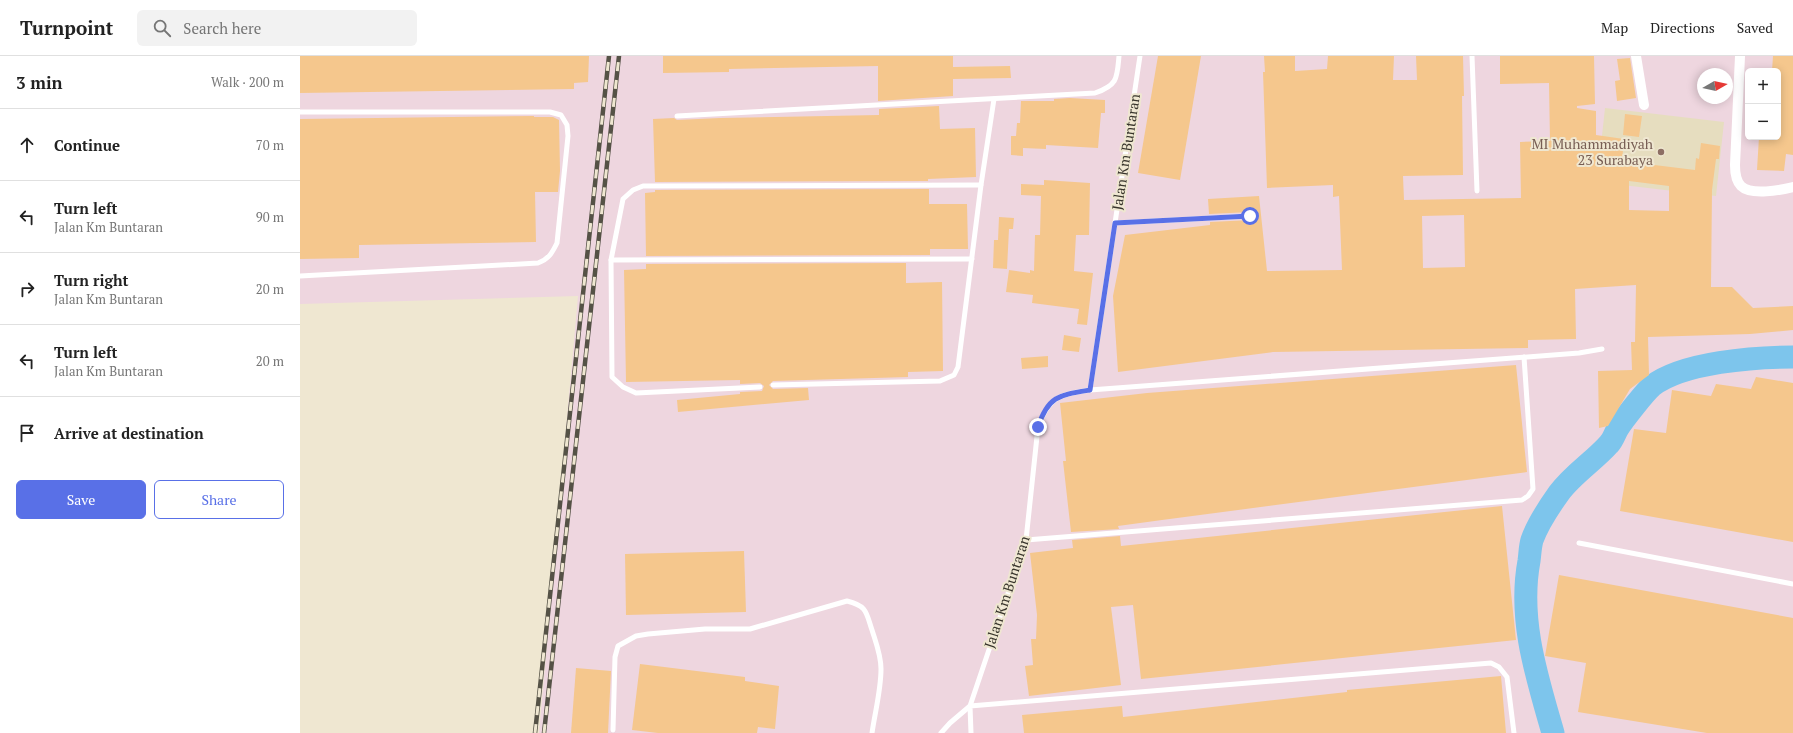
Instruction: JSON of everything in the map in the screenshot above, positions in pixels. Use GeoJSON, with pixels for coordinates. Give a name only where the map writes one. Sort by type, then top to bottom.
{"type":"FeatureCollection","features":[{"type":"Feature","properties":{"kind":"street"},"geometry":{"type":"LineString","coordinates":[[1636,56],[1644,105]]}},
{"type":"Feature","properties":{"kind":"street"},"geometry":{"type":"LineString","coordinates":[[1740,56],[1735,165],[1739,182],[1746,189],[1760,192],[1793,187]]}},
{"type":"Feature","properties":{"kind":"lane"},"geometry":{"type":"LineString","coordinates":[[677,116],[1095,93],[1108,89],[1117,77],[1119,56]]}},
{"type":"Feature","properties":{"kind":"lane","name":"Jalan Km Buntaran"},"geometry":{"type":"LineString","coordinates":[[971,733],[970,706],[1026,540],[1038,427],[1044,410],[1053,400],[1074,393],[1090,390],[1140,56]]}},
{"type":"Feature","properties":{"kind":"lane"},"geometry":{"type":"LineString","coordinates":[[1472,56],[1477,191]]}},
{"type":"Feature","properties":{"kind":"lane"},"geometry":{"type":"LineString","coordinates":[[773,386],[940,381],[954,375],[958,367],[981,185],[994,99]]}},
{"type":"Feature","properties":{"kind":"lane"},"geometry":{"type":"LineString","coordinates":[[300,112],[550,112],[561,115],[567,125],[568,136],[557,243],[552,253],[546,260],[538,263],[300,276]]}},
{"type":"Feature","properties":{"kind":"lane"},"geometry":{"type":"LineString","coordinates":[[760,387],[636,393],[623,387],[612,377],[611,260],[623,199],[633,190],[643,186],[981,185]]}},
{"type":"Feature","properties":{"kind":"lane"},"geometry":{"type":"LineString","coordinates":[[1115,223],[1250,216]]}},
{"type":"Feature","properties":{"kind":"lane"},"geometry":{"type":"LineString","coordinates":[[611,260],[972,259]]}},
{"type":"Feature","properties":{"kind":"lane"},"geometry":{"type":"LineString","coordinates":[[1090,390],[1578,353],[1602,348]]}},
{"type":"Feature","properties":{"kind":"lane"},"geometry":{"type":"LineString","coordinates":[[1026,540],[1522,500],[1528,496],[1533,489],[1524,357]]}},
{"type":"Feature","properties":{"kind":"lane"},"geometry":{"type":"LineString","coordinates":[[1579,543],[1793,584]]}},
{"type":"Feature","properties":{"kind":"lane"},"geometry":{"type":"LineString","coordinates":[[613,730],[615,657],[618,646],[636,636],[705,629],[750,629],[847,601],[859,604],[866,609],[879,651],[881,668],[880,684],[872,733]]}},
{"type":"Feature","properties":{"kind":"lane"},"geometry":{"type":"LineString","coordinates":[[941,733],[970,706],[1491,663],[1499,667],[1507,677],[1514,733]]}},
{"type":"Feature","properties":{"kind":"shaded area"},"geometry":{"type":"Polygon","coordinates":[[[300,56],[1793,56],[1793,733],[539,733],[578,296],[300,304],[300,56]]]}},
{"type":"Feature","properties":{"kind":"shaded area","name":"MI Muhammadiyah 23 Surabaya"},"geometry":{"type":"Polygon","coordinates":[[[1605,108],[1724,122],[1716,196],[1597,182],[1605,108]]]}},
{"type":"Feature","properties":{"kind":"building"},"geometry":{"type":"Polygon","coordinates":[[[300,56],[589,56],[588,82],[574,83],[574,89],[300,93],[300,56]]]}},
{"type":"Feature","properties":{"kind":"building"},"geometry":{"type":"Polygon","coordinates":[[[663,56],[953,56],[953,67],[1010,66],[1011,78],[953,79],[953,96],[878,101],[878,66],[729,69],[729,72],[663,73],[663,56]]]}},
{"type":"Feature","properties":{"kind":"building"},"geometry":{"type":"Polygon","coordinates":[[[1158,56],[1201,56],[1180,180],[1138,173],[1158,56]]]}},
{"type":"Feature","properties":{"kind":"building"},"geometry":{"type":"Polygon","coordinates":[[[1264,56],[1295,56],[1295,71],[1327,69],[1328,56],[1394,56],[1393,80],[1417,80],[1416,56],[1463,56],[1463,175],[1403,176],[1404,200],[1521,198],[1520,142],[1550,141],[1549,83],[1500,84],[1500,56],[1594,56],[1595,104],[1577,106],[1577,108],[1596,111],[1596,135],[1624,139],[1622,161],[1695,170],[1696,158],[1699,159],[1701,143],[1720,146],[1719,159],[1716,159],[1712,190],[1711,287],[1732,287],[1753,308],[1793,306],[1793,330],[1750,334],[1648,337],[1649,375],[1630,389],[1608,426],[1599,428],[1598,371],[1632,370],[1631,342],[1635,342],[1636,285],[1575,289],[1576,339],[1528,340],[1528,348],[1273,352],[1118,372],[1113,296],[1125,235],[1210,225],[1210,222],[1251,220],[1254,215],[1250,212],[1209,214],[1208,199],[1259,196],[1267,271],[1342,270],[1339,196],[1333,197],[1333,185],[1267,188],[1263,72],[1265,72],[1264,56]],[[1629,181],[1629,210],[1669,211],[1669,186],[1629,181]],[[1464,215],[1422,216],[1423,268],[1465,267],[1464,215]]]}},
{"type":"Feature","properties":{"kind":"building"},"geometry":{"type":"Polygon","coordinates":[[[1773,56],[1793,56],[1793,155],[1786,154],[1784,171],[1757,170],[1759,140],[1781,140],[1781,68],[1772,68],[1773,56]]]}},
{"type":"Feature","properties":{"kind":"building"},"geometry":{"type":"Polygon","coordinates":[[[1630,58],[1636,98],[1617,101],[1615,81],[1620,80],[1617,59],[1630,58]]]}},
{"type":"Feature","properties":{"kind":"building"},"geometry":{"type":"Polygon","coordinates":[[[1070,98],[1105,100],[1105,113],[1101,113],[1098,148],[1046,145],[1046,149],[1023,148],[1023,156],[1011,155],[1011,136],[1016,136],[1017,123],[1020,123],[1021,101],[1054,101],[1054,99],[1070,98]]]}},
{"type":"Feature","properties":{"kind":"building"},"geometry":{"type":"Polygon","coordinates":[[[939,106],[940,129],[975,128],[976,177],[928,179],[928,181],[655,182],[653,119],[674,118],[677,120],[879,115],[879,109],[939,106]]]}},
{"type":"Feature","properties":{"kind":"building"},"geometry":{"type":"Polygon","coordinates":[[[1625,114],[1642,116],[1639,137],[1623,135],[1625,114]]]}},
{"type":"Feature","properties":{"kind":"building"},"geometry":{"type":"Polygon","coordinates":[[[553,117],[559,120],[560,171],[558,192],[535,192],[536,242],[359,245],[359,258],[300,259],[300,119],[553,117]]]}},
{"type":"Feature","properties":{"kind":"building"},"geometry":{"type":"Polygon","coordinates":[[[1044,180],[1090,183],[1089,235],[1076,235],[1074,271],[1093,273],[1087,325],[1077,324],[1079,309],[1032,303],[1033,295],[1006,292],[1009,270],[1030,273],[1030,270],[1034,271],[1035,235],[1040,235],[1041,196],[1021,195],[1021,184],[1044,185],[1044,180]]]}},
{"type":"Feature","properties":{"kind":"building"},"geometry":{"type":"Polygon","coordinates":[[[929,189],[929,204],[967,204],[968,249],[930,249],[930,255],[646,256],[645,193],[655,192],[655,190],[929,189]]]}},
{"type":"Feature","properties":{"kind":"building"},"geometry":{"type":"Polygon","coordinates":[[[999,217],[1014,218],[1013,229],[1009,229],[1007,269],[993,268],[994,240],[998,240],[999,217]]]}},
{"type":"Feature","properties":{"kind":"building"},"geometry":{"type":"Polygon","coordinates":[[[906,263],[906,283],[942,282],[943,371],[908,372],[908,377],[773,381],[769,385],[773,389],[808,388],[809,400],[678,412],[677,400],[740,394],[740,392],[762,391],[764,386],[760,383],[740,384],[740,380],[626,382],[624,270],[646,269],[646,264],[906,263]]]}},
{"type":"Feature","properties":{"kind":"building"},"geometry":{"type":"Polygon","coordinates":[[[1064,335],[1081,338],[1079,352],[1062,350],[1064,335]]]}},
{"type":"Feature","properties":{"kind":"building"},"geometry":{"type":"Polygon","coordinates":[[[1048,356],[1048,367],[1022,369],[1021,358],[1048,356]]]}},
{"type":"Feature","properties":{"kind":"building"},"geometry":{"type":"Polygon","coordinates":[[[1516,365],[1527,472],[1118,526],[1119,529],[1071,532],[1063,461],[1066,461],[1060,403],[1147,393],[1516,365]]]}},
{"type":"Feature","properties":{"kind":"building"},"geometry":{"type":"Polygon","coordinates":[[[1756,377],[1793,383],[1793,542],[1620,511],[1634,429],[1666,433],[1672,390],[1711,396],[1716,384],[1751,389],[1756,377]]]}},
{"type":"Feature","properties":{"kind":"building"},"geometry":{"type":"Polygon","coordinates":[[[1502,506],[1516,640],[1141,679],[1133,605],[1111,607],[1121,685],[1029,696],[1025,666],[1033,665],[1031,639],[1036,639],[1037,615],[1030,553],[1073,548],[1072,540],[1120,536],[1121,546],[1502,506]]]}},
{"type":"Feature","properties":{"kind":"building"},"geometry":{"type":"Polygon","coordinates":[[[744,551],[746,612],[626,615],[625,554],[744,551]]]}},
{"type":"Feature","properties":{"kind":"building"},"geometry":{"type":"Polygon","coordinates":[[[1559,575],[1793,618],[1793,733],[1707,733],[1578,712],[1586,663],[1545,656],[1559,575]]]}},
{"type":"Feature","properties":{"kind":"building"},"geometry":{"type":"Polygon","coordinates":[[[640,664],[745,677],[745,681],[779,686],[775,729],[758,727],[757,733],[658,733],[632,730],[640,664]]]}},
{"type":"Feature","properties":{"kind":"building"},"geometry":{"type":"Polygon","coordinates":[[[576,668],[611,671],[608,733],[571,733],[576,668]]]}},
{"type":"Feature","properties":{"kind":"building"},"geometry":{"type":"Polygon","coordinates":[[[1501,676],[1506,733],[1024,733],[1022,715],[1122,706],[1123,717],[1347,692],[1347,690],[1501,676]]]}},
{"type":"Feature","properties":{"kind":"waterway"},"geometry":{"type":"LineString","coordinates":[[1553,733],[1535,670],[1526,605],[1526,583],[1531,543],[1537,527],[1559,493],[1610,442],[1624,419],[1652,386],[1665,378],[1700,366],[1720,362],[1759,358],[1793,357]]}},
{"type":"Feature","properties":{"kind":"railway"},"geometry":{"type":"LineString","coordinates":[[535,733],[609,56]]}},
{"type":"Feature","properties":{"kind":"railway"},"geometry":{"type":"LineString","coordinates":[[544,733],[619,56]]}},
{"type":"Feature","properties":{"kind":"place","name":"MI Muhammadiyah 23 Surabaya"},"geometry":{"type":"Point","coordinates":[1661,152]}},
{"type":"Feature","properties":{"kind":"route"},"geometry":{"type":"LineString","coordinates":[[1038,427],[1044,410],[1053,400],[1074,393],[1090,390],[1115,223],[1250,216]]}}]}
